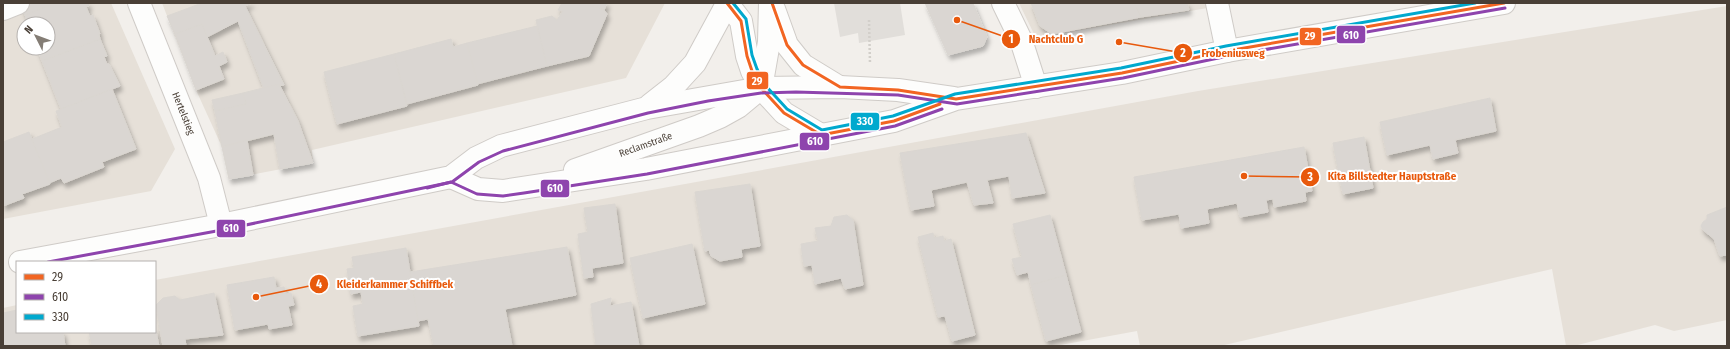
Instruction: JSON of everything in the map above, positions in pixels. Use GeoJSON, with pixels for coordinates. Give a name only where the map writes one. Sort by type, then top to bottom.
{"type":"FeatureCollection","features":[{"type":"Feature","properties":{"kind":"street"},"geometry":{"type":"LineString","coordinates":[[3,8],[18,3]]}},
{"type":"Feature","properties":{"kind":"street","name":"Hertelstieg"},"geometry":{"type":"LineString","coordinates":[[139,3],[209,178],[221,225]]}},
{"type":"Feature","properties":{"kind":"street"},"geometry":{"type":"LineString","coordinates":[[771,3],[787,45],[803,65],[840,87]]}},
{"type":"Feature","properties":{"kind":"street"},"geometry":{"type":"LineString","coordinates":[[761,88],[767,56],[771,3]]}},
{"type":"Feature","properties":{"kind":"street"},"geometry":{"type":"LineString","coordinates":[[1004,3],[1021,40],[1036,87]]}},
{"type":"Feature","properties":{"kind":"street"},"geometry":{"type":"LineString","coordinates":[[1217,3],[1228,51]]}},
{"type":"Feature","properties":{"kind":"street"},"geometry":{"type":"LineString","coordinates":[[647,108],[673,87],[695,63],[727,4],[741,21],[747,56],[752,71],[761,88],[784,113],[821,135]]}},
{"type":"Feature","properties":{"kind":"street"},"geometry":{"type":"LineString","coordinates":[[451,177],[478,189],[504,190],[646,169],[894,121],[956,99],[1122,73],[1228,51],[1491,4]]}},
{"type":"Feature","properties":{"kind":"street"},"geometry":{"type":"LineString","coordinates":[[23,261],[221,225],[451,177],[476,158],[501,146],[647,108],[761,88],[840,87],[898,90],[956,99]]}},
{"type":"Feature","properties":{"kind":"street","name":"Reclamstraße"},"geometry":{"type":"LineString","coordinates":[[522,188],[700,126],[738,107],[761,88]]}},
{"type":"Feature","properties":{"kind":"street"},"geometry":{"type":"LineString","coordinates":[[3,265],[16,262]]}},
{"type":"Feature","properties":{"kind":"path"},"geometry":{"type":"LineString","coordinates":[[869,20],[871,89]]}},
{"type":"Feature","properties":{"kind":"shaded area"},"geometry":{"type":"Polygon","coordinates":[[[3,3],[111,3],[175,149],[151,191],[3,219],[3,3]]]}},
{"type":"Feature","properties":{"kind":"shaded area"},"geometry":{"type":"Polygon","coordinates":[[[162,3],[665,3],[626,78],[312,150],[313,163],[229,179],[222,147],[196,90],[162,3]]]}},
{"type":"Feature","properties":{"kind":"shaded area"},"geometry":{"type":"Polygon","coordinates":[[[834,3],[900,3],[905,35],[859,43],[858,33],[840,37],[834,3]]]}},
{"type":"Feature","properties":{"kind":"shaded area"},"geometry":{"type":"Polygon","coordinates":[[[1019,3],[1236,3],[1036,38],[1019,3]]]}},
{"type":"Feature","properties":{"kind":"shaded area"},"geometry":{"type":"Polygon","coordinates":[[[1727,6],[1727,320],[1674,331],[1655,325],[1574,346],[1566,346],[1552,269],[1220,346],[1140,346],[1137,331],[1055,346],[3,346],[3,308],[16,305],[16,333],[156,333],[156,280],[1198,91],[1727,6]]]}},
{"type":"Feature","properties":{"kind":"building"},"geometry":{"type":"Polygon","coordinates":[[[20,3],[55,3],[25,15],[20,3]]]}},
{"type":"Feature","properties":{"kind":"building"},"geometry":{"type":"Polygon","coordinates":[[[55,3],[88,3],[89,6],[86,7],[90,16],[93,15],[100,34],[100,39],[56,56],[56,16],[25,15],[55,3]]]}},
{"type":"Feature","properties":{"kind":"building"},"geometry":{"type":"Polygon","coordinates":[[[202,3],[252,3],[245,6],[284,85],[264,89],[238,21],[207,37],[202,24],[175,34],[167,16],[202,3]]]}},
{"type":"Feature","properties":{"kind":"building"},"geometry":{"type":"Polygon","coordinates":[[[562,3],[586,3],[604,10],[607,14],[589,56],[547,66],[536,20],[552,16],[557,20],[563,11],[558,10],[562,3]]]}},
{"type":"Feature","properties":{"kind":"building"},"geometry":{"type":"Polygon","coordinates":[[[586,3],[607,3],[604,10],[586,3]]]}},
{"type":"Feature","properties":{"kind":"building"},"geometry":{"type":"Polygon","coordinates":[[[925,3],[973,3],[987,37],[983,46],[948,55],[925,3]]]}},
{"type":"Feature","properties":{"kind":"building"},"geometry":{"type":"Polygon","coordinates":[[[1031,3],[1134,3],[1141,17],[1052,34],[1040,26],[1031,3]]]}},
{"type":"Feature","properties":{"kind":"building"},"geometry":{"type":"Polygon","coordinates":[[[1134,3],[1187,3],[1189,10],[1141,17],[1134,3]]]}},
{"type":"Feature","properties":{"kind":"building"},"geometry":{"type":"Polygon","coordinates":[[[202,24],[215,56],[223,52],[227,62],[219,66],[224,79],[196,90],[175,34],[202,24]]]}},
{"type":"Feature","properties":{"kind":"building"},"geometry":{"type":"Polygon","coordinates":[[[537,26],[547,66],[477,84],[467,43],[537,26]]]}},
{"type":"Feature","properties":{"kind":"building"},"geometry":{"type":"Polygon","coordinates":[[[100,39],[107,56],[104,57],[120,86],[61,109],[42,61],[100,39]]]}},
{"type":"Feature","properties":{"kind":"building"},"geometry":{"type":"Polygon","coordinates":[[[451,39],[453,47],[467,43],[478,85],[407,104],[394,54],[451,39]]]}},
{"type":"Feature","properties":{"kind":"building"},"geometry":{"type":"Polygon","coordinates":[[[394,54],[407,106],[337,124],[324,72],[394,54]]]}},
{"type":"Feature","properties":{"kind":"building"},"geometry":{"type":"Polygon","coordinates":[[[40,56],[55,56],[42,61],[40,56]]]}},
{"type":"Feature","properties":{"kind":"building"},"geometry":{"type":"Polygon","coordinates":[[[279,84],[298,121],[313,163],[280,169],[274,134],[222,147],[215,111],[246,104],[243,93],[279,84]]]}},
{"type":"Feature","properties":{"kind":"building"},"geometry":{"type":"Polygon","coordinates":[[[112,89],[136,149],[102,162],[104,167],[64,183],[61,178],[49,183],[32,139],[62,127],[56,111],[112,89]]]}},
{"type":"Feature","properties":{"kind":"building"},"geometry":{"type":"Polygon","coordinates":[[[243,93],[246,104],[215,111],[212,100],[243,93]]]}},
{"type":"Feature","properties":{"kind":"building"},"geometry":{"type":"Polygon","coordinates":[[[1490,98],[1496,131],[1455,140],[1458,153],[1433,159],[1430,145],[1387,155],[1380,122],[1490,98]]]}},
{"type":"Feature","properties":{"kind":"building"},"geometry":{"type":"Polygon","coordinates":[[[29,132],[50,184],[22,194],[24,198],[3,206],[3,142],[29,132]]]}},
{"type":"Feature","properties":{"kind":"building"},"geometry":{"type":"Polygon","coordinates":[[[1026,133],[1045,193],[1012,198],[1009,176],[987,180],[993,203],[974,205],[967,182],[931,190],[934,206],[911,210],[900,153],[1026,133]]]}},
{"type":"Feature","properties":{"kind":"building"},"geometry":{"type":"Polygon","coordinates":[[[1364,137],[1373,188],[1343,194],[1333,143],[1364,137]]]}},
{"type":"Feature","properties":{"kind":"building"},"geometry":{"type":"Polygon","coordinates":[[[247,140],[253,175],[229,179],[222,147],[247,140]]]}},
{"type":"Feature","properties":{"kind":"building"},"geometry":{"type":"Polygon","coordinates":[[[1304,147],[1312,191],[1305,192],[1306,201],[1274,207],[1273,199],[1266,200],[1268,212],[1240,217],[1237,203],[1207,209],[1209,223],[1181,228],[1179,214],[1142,220],[1134,177],[1304,147]]]}},
{"type":"Feature","properties":{"kind":"building"},"geometry":{"type":"Polygon","coordinates":[[[750,184],[760,246],[741,249],[742,257],[720,261],[711,256],[709,250],[705,251],[695,192],[750,184]]]}},
{"type":"Feature","properties":{"kind":"building"},"geometry":{"type":"Polygon","coordinates":[[[615,204],[623,263],[592,268],[593,277],[584,278],[578,234],[588,232],[584,208],[615,204]]]}},
{"type":"Feature","properties":{"kind":"building"},"geometry":{"type":"Polygon","coordinates":[[[1727,207],[1727,255],[1720,256],[1714,239],[1703,230],[1701,226],[1707,219],[1707,215],[1727,207]]]}},
{"type":"Feature","properties":{"kind":"building"},"geometry":{"type":"Polygon","coordinates":[[[847,215],[853,220],[863,285],[845,289],[841,278],[815,284],[812,265],[804,266],[801,244],[818,241],[815,228],[831,226],[834,217],[847,215]]]}},
{"type":"Feature","properties":{"kind":"building"},"geometry":{"type":"Polygon","coordinates":[[[1050,215],[1066,275],[1031,285],[1028,272],[1017,275],[1012,259],[1022,257],[1013,224],[1050,215]]]}},
{"type":"Feature","properties":{"kind":"building"},"geometry":{"type":"Polygon","coordinates":[[[933,233],[934,238],[943,236],[944,241],[951,239],[975,335],[952,341],[945,316],[938,317],[918,237],[933,233]]]}},
{"type":"Feature","properties":{"kind":"building"},"geometry":{"type":"Polygon","coordinates":[[[692,244],[705,304],[643,318],[630,258],[692,244]]]}},
{"type":"Feature","properties":{"kind":"building"},"geometry":{"type":"Polygon","coordinates":[[[567,247],[576,295],[505,309],[512,346],[434,346],[428,319],[418,321],[410,272],[567,247]]]}},
{"type":"Feature","properties":{"kind":"building"},"geometry":{"type":"Polygon","coordinates":[[[406,248],[419,326],[358,336],[353,306],[363,304],[361,292],[351,294],[347,269],[354,268],[352,257],[406,248]]]}},
{"type":"Feature","properties":{"kind":"building"},"geometry":{"type":"Polygon","coordinates":[[[1066,275],[1081,332],[1046,341],[1031,285],[1066,275]]]}},
{"type":"Feature","properties":{"kind":"building"},"geometry":{"type":"Polygon","coordinates":[[[274,277],[276,288],[284,287],[286,294],[291,293],[294,305],[288,306],[292,325],[269,329],[268,324],[235,330],[227,285],[274,277]]]}},
{"type":"Feature","properties":{"kind":"building"},"geometry":{"type":"Polygon","coordinates":[[[214,293],[223,335],[185,339],[186,346],[163,346],[156,305],[163,298],[175,296],[180,300],[214,293]]]}},
{"type":"Feature","properties":{"kind":"building"},"geometry":{"type":"Polygon","coordinates":[[[611,298],[610,306],[631,302],[639,346],[596,346],[591,304],[611,298]]]}},
{"type":"Feature","properties":{"kind":"building"},"geometry":{"type":"Polygon","coordinates":[[[16,310],[16,333],[63,333],[65,346],[3,346],[3,313],[16,310]]]}},
{"type":"Feature","properties":{"kind":"building"},"geometry":{"type":"Polygon","coordinates":[[[156,332],[159,346],[92,346],[89,333],[156,333],[156,332]]]}},
{"type":"Feature","properties":{"kind":"transit line","name":"29"},"geometry":{"type":"LineString","coordinates":[[727,3],[741,21],[747,56],[752,71],[761,88],[784,113],[821,135]]}},
{"type":"Feature","properties":{"kind":"transit line","name":"330"},"geometry":{"type":"LineString","coordinates":[[733,3],[746,19],[752,55],[765,85],[787,109],[822,130],[893,116],[955,94],[1121,68],[1226,46],[1475,3]]}},
{"type":"Feature","properties":{"kind":"transit line","name":"29"},"geometry":{"type":"LineString","coordinates":[[772,3],[787,45],[803,65],[840,87],[898,90],[956,99],[1122,73],[1227,51],[1504,3]]}},
{"type":"Feature","properties":{"kind":"transit line","name":"610"},"geometry":{"type":"LineString","coordinates":[[53,261],[222,230],[452,182],[479,162],[503,151],[648,113],[708,101],[761,93],[796,92],[898,95],[957,104],[1123,78],[1228,56],[1505,8]]}},
{"type":"Feature","properties":{"kind":"transit line","name":"29"},"geometry":{"type":"LineString","coordinates":[[821,135],[894,121],[940,104]]}},
{"type":"Feature","properties":{"kind":"transit line","name":"610"},"geometry":{"type":"LineString","coordinates":[[427,188],[451,182],[477,194],[503,196],[524,193],[647,174],[895,126],[942,109]]}},
{"type":"Feature","properties":{"kind":"place","name":"Nachtclub G"},"geometry":{"type":"Point","coordinates":[957,20]}},
{"type":"Feature","properties":{"kind":"place","name":"Frobeniusweg"},"geometry":{"type":"Point","coordinates":[1119,42]}},
{"type":"Feature","properties":{"kind":"place","name":"Kita Billstedter Hauptstraße"},"geometry":{"type":"Point","coordinates":[1244,176]}},
{"type":"Feature","properties":{"kind":"place","name":"Kleiderkammer Schiffbek"},"geometry":{"type":"Point","coordinates":[256,297]}}]}
